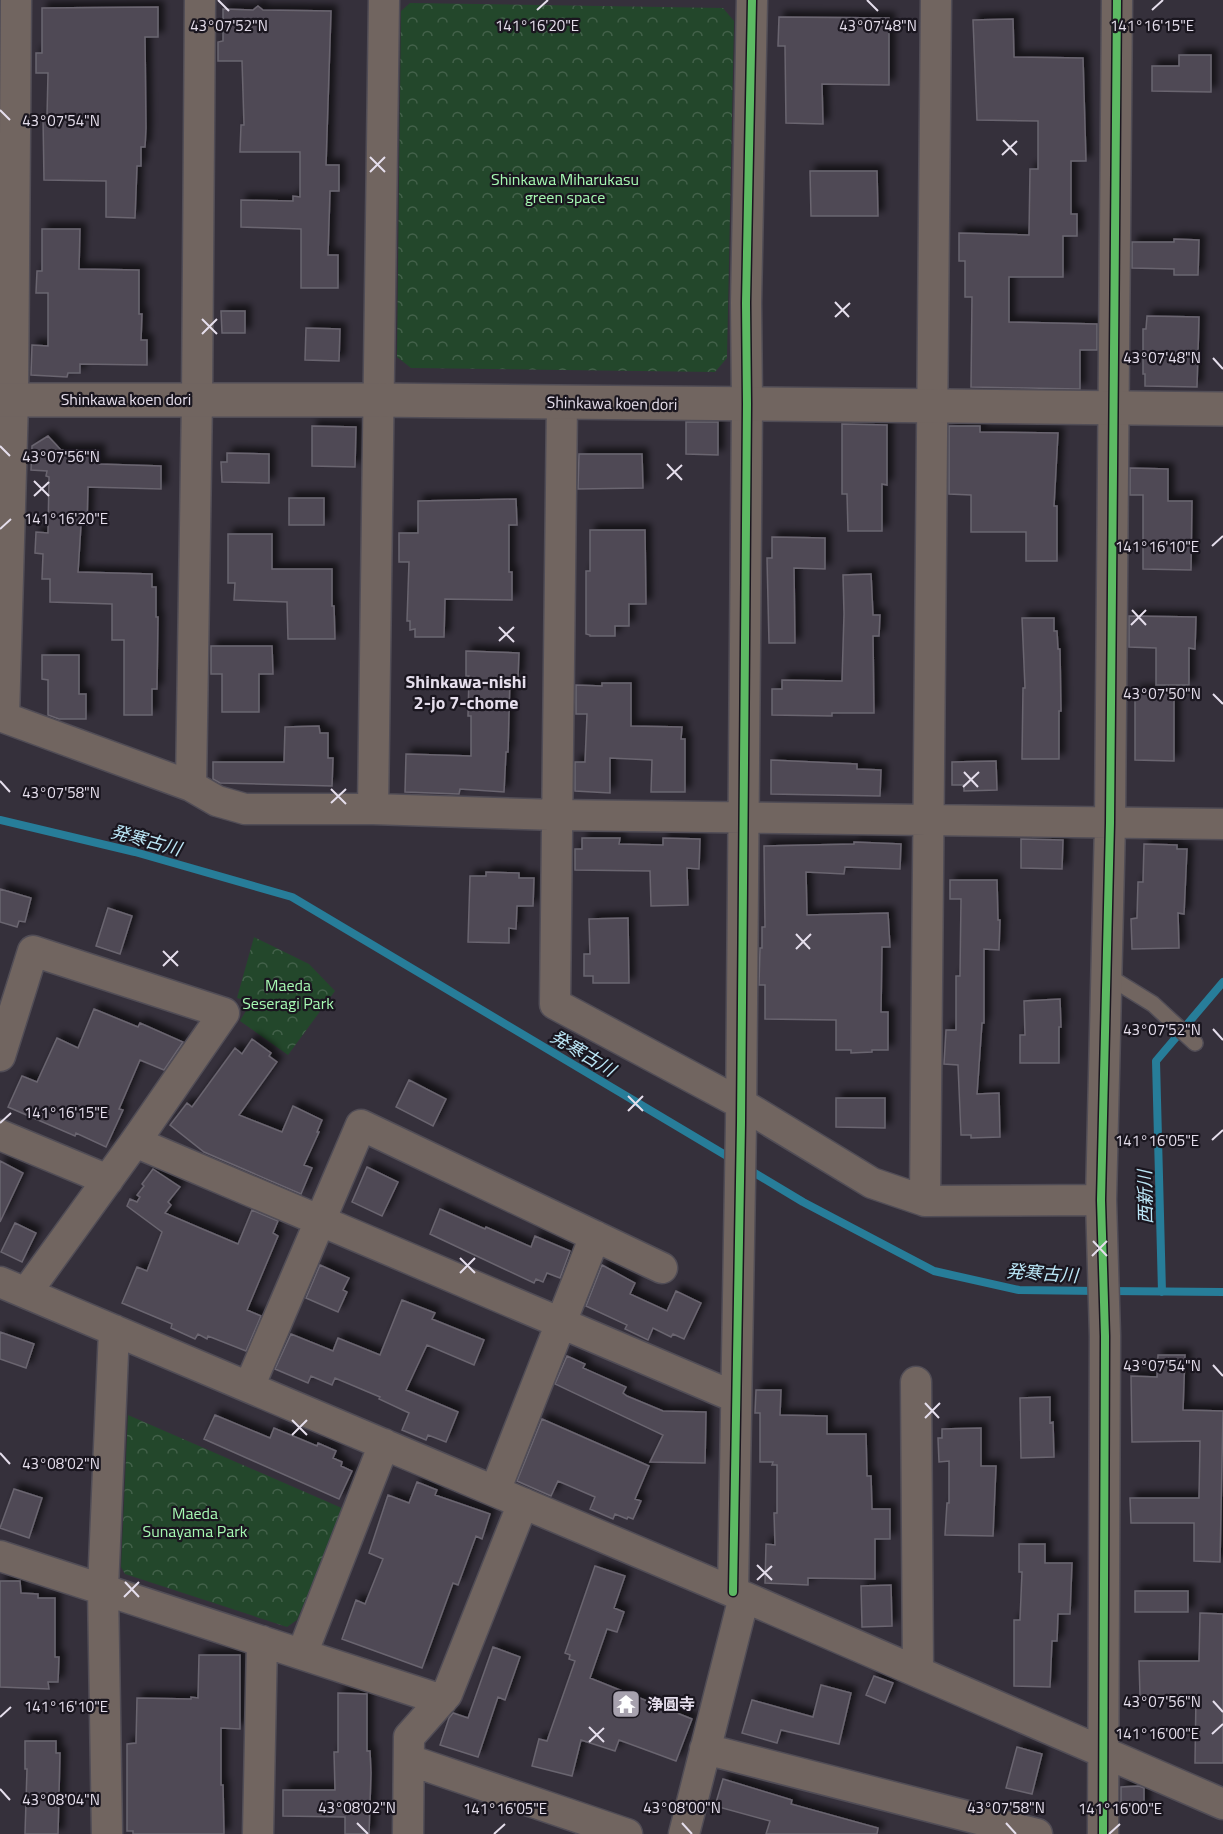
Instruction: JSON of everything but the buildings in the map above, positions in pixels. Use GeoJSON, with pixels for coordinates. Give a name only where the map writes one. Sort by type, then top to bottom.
{"type":"FeatureCollection","features":[{"type":"Feature","properties":{"kind":"street"},"geometry":{"type":"LineString","coordinates":[[16,0],[2,716],[191,786],[217,801],[245,809],[374,809],[557,815],[1217,824]]}},
{"type":"Feature","properties":{"kind":"street"},"geometry":{"type":"LineString","coordinates":[[191,786],[200,0]]}},
{"type":"Feature","properties":{"kind":"street"},"geometry":{"type":"LineString","coordinates":[[374,809],[384,0]]}},
{"type":"Feature","properties":{"kind":"street"},"geometry":{"type":"LineString","coordinates":[[684,1834],[739,1595],[735,1397],[743,817],[746,303],[752,0]]}},
{"type":"Feature","properties":{"kind":"street"},"geometry":{"type":"LineString","coordinates":[[925,1201],[936,0]]}},
{"type":"Feature","properties":{"kind":"street"},"geometry":{"type":"LineString","coordinates":[[1103,1834],[1105,1336],[1101,1200],[1110,823],[1117,0]]}},
{"type":"Feature","properties":{"kind":"street","name":"Shinkawa koen dori"},"geometry":{"type":"LineString","coordinates":[[7,400],[378,399],[1216,409]]}},
{"type":"Feature","properties":{"kind":"street"},"geometry":{"type":"LineString","coordinates":[[562,402],[555,1004],[740,1113],[872,1183],[925,1201],[1101,1200]]}},
{"type":"Feature","properties":{"kind":"street"},"geometry":{"type":"LineString","coordinates":[[0,1056],[33,951],[224,1013],[108,1180],[13,1287],[524,1503],[1223,1804]]}},
{"type":"Feature","properties":{"kind":"street"},"geometry":{"type":"LineString","coordinates":[[249,1387],[361,1125],[662,1268]]}},
{"type":"Feature","properties":{"kind":"street"},"geometry":{"type":"LineString","coordinates":[[0,1135],[108,1180]]}},
{"type":"Feature","properties":{"kind":"street"},"geometry":{"type":"LineString","coordinates":[[135,1142],[735,1397]]}},
{"type":"Feature","properties":{"kind":"street"},"geometry":{"type":"LineString","coordinates":[[495,1491],[595,1236]]}},
{"type":"Feature","properties":{"kind":"street"},"geometry":{"type":"LineString","coordinates":[[107,1834],[103,1588],[114,1330]]}},
{"type":"Feature","properties":{"kind":"street"},"geometry":{"type":"LineString","coordinates":[[916,1382],[918,1672]]}},
{"type":"Feature","properties":{"kind":"street"},"geometry":{"type":"LineString","coordinates":[[302,1654],[384,1444]]}},
{"type":"Feature","properties":{"kind":"street"},"geometry":{"type":"LineString","coordinates":[[408,1834],[409,1737],[447,1694],[524,1503]]}},
{"type":"Feature","properties":{"kind":"street"},"geometry":{"type":"LineString","coordinates":[[0,1556],[442,1700]]}},
{"type":"Feature","properties":{"kind":"street"},"geometry":{"type":"LineString","coordinates":[[258,1834],[262,1641]]}},
{"type":"Feature","properties":{"kind":"street"},"geometry":{"type":"LineString","coordinates":[[705,1749],[1037,1834]]}},
{"type":"Feature","properties":{"kind":"street"},"geometry":{"type":"LineString","coordinates":[[409,1760],[627,1834]]}},
{"type":"Feature","properties":{"kind":"lane"},"geometry":{"type":"LineString","coordinates":[[1106,975],[1153,1004],[1191,1040]]}},
{"type":"Feature","properties":{"kind":"green space","name":"Shinkawa Miharukasu green space"},"geometry":{"type":"Polygon","coordinates":[[[410,3],[723,8],[734,21],[727,358],[715,372],[411,368],[397,357],[401,11],[410,3]]]}},
{"type":"Feature","properties":{"kind":"green space","name":"Maeda Seseragi Park"},"geometry":{"type":"Polygon","coordinates":[[[254,937],[309,964],[335,991],[288,1055],[240,1021],[251,1002],[237,998],[254,937]]]}},
{"type":"Feature","properties":{"kind":"green space","name":"Maeda Sunayama Park"},"geometry":{"type":"Polygon","coordinates":[[[128,1415],[344,1509],[297,1620],[287,1627],[125,1574],[121,1567],[128,1415]]]}},
{"type":"Feature","properties":{"kind":"waterway","name":"発寒古川"},"geometry":{"type":"LineString","coordinates":[[0,820],[135,852],[292,897],[732,1159]]}},
{"type":"Feature","properties":{"kind":"waterway","name":"西新川"},"geometry":{"type":"LineString","coordinates":[[1162,1292],[1156,1061],[1223,982]]}},
{"type":"Feature","properties":{"kind":"waterway","name":"発寒古川"},"geometry":{"type":"LineString","coordinates":[[748,1169],[803,1202],[934,1271],[1019,1290],[1097,1291]]}},
{"type":"Feature","properties":{"kind":"waterway","name":"発寒古川"},"geometry":{"type":"LineString","coordinates":[[1109,1291],[1223,1292]]}},
{"type":"Feature","properties":{"kind":"cycle path"},"geometry":{"type":"LineString","coordinates":[[733,1592],[741,1123],[746,303],[752,0]]}},
{"type":"Feature","properties":{"kind":"cycle path"},"geometry":{"type":"LineString","coordinates":[[1103,1834],[1105,1336],[1101,1200],[1110,823],[1117,0]]}},
{"type":"Feature","properties":{"kind":"place","name":"浄圓寺"},"geometry":{"type":"Point","coordinates":[626,1704]}},
{"type":"Feature","properties":{"kind":"district","name":"Shinkawa-nishi 2-jo 7-chome"},"geometry":{"type":"Point","coordinates":[466,691]}}]}
